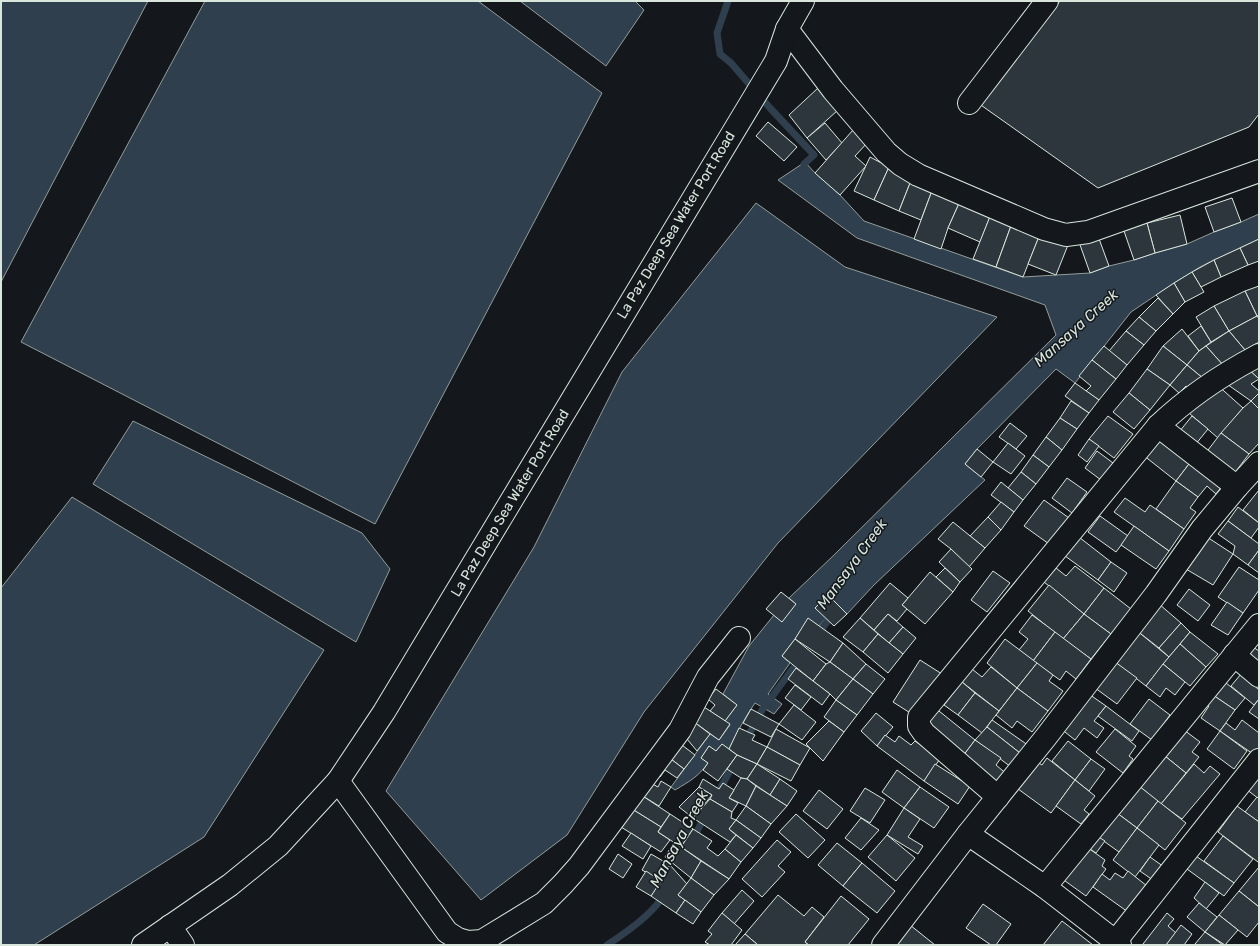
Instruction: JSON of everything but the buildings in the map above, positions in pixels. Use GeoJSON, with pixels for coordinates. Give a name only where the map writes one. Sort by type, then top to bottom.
{"type":"FeatureCollection","features":[{"type":"Feature","properties":{"kind":"street","name":"La Paz Deep Sea Water Port Road"},"geometry":{"type":"LineString","coordinates":[[143,945],[230,885],[278,846],[338,781],[392,699],[776,61],[787,29],[803,1]]}},
{"type":"Feature","properties":{"kind":"street"},"geometry":{"type":"LineString","coordinates":[[969,103],[1047,1]]}},
{"type":"Feature","properties":{"kind":"street"},"geometry":{"type":"LineString","coordinates":[[787,29],[851,112],[886,152],[900,164],[918,175],[1044,229],[1066,234],[1088,232],[1259,171]]}},
{"type":"Feature","properties":{"kind":"street"},"geometry":{"type":"LineString","coordinates":[[998,796],[924,733],[918,726],[918,717],[1158,426],[1172,412],[1207,387],[1259,355]]}},
{"type":"Feature","properties":{"kind":"street"},"geometry":{"type":"LineString","coordinates":[[1158,426],[1236,487]]}},
{"type":"Feature","properties":{"kind":"street"},"geometry":{"type":"LineString","coordinates":[[883,945],[968,834],[1046,738],[1156,594],[1202,529],[1236,487],[1259,463]]}},
{"type":"Feature","properties":{"kind":"street"},"geometry":{"type":"LineString","coordinates":[[1045,887],[1259,625]]}},
{"type":"Feature","properties":{"kind":"street"},"geometry":{"type":"LineString","coordinates":[[338,781],[446,932],[458,939],[468,942],[482,941],[544,903],[579,866],[680,730],[708,677],[739,638]]}},
{"type":"Feature","properties":{"kind":"street"},"geometry":{"type":"LineString","coordinates":[[1234,655],[1259,676]]}},
{"type":"Feature","properties":{"kind":"street"},"geometry":{"type":"LineString","coordinates":[[968,834],[1045,887],[1118,943],[1259,760]]}},
{"type":"Feature","properties":{"kind":"street"},"geometry":{"type":"LineString","coordinates":[[170,926],[182,945]]}},
{"type":"Feature","properties":{"kind":"water"},"geometry":{"type":"Polygon","coordinates":[[[1,1],[148,1],[1,282],[1,1]]]}},
{"type":"Feature","properties":{"kind":"water"},"geometry":{"type":"Polygon","coordinates":[[[205,1],[478,1],[602,93],[375,524],[21,342],[205,1]]]}},
{"type":"Feature","properties":{"kind":"water"},"geometry":{"type":"Polygon","coordinates":[[[520,1],[635,1],[644,10],[606,66],[520,1]]]}},
{"type":"Feature","properties":{"kind":"water"},"geometry":{"type":"Polygon","coordinates":[[[805,162],[840,195],[864,221],[1023,277],[1090,273],[1109,266],[1187,244],[1259,214],[1259,239],[1200,267],[1131,312],[1075,383],[1056,369],[977,449],[965,464],[985,480],[874,585],[847,614],[828,595],[826,618],[819,626],[808,619],[782,656],[790,663],[768,694],[782,704],[774,714],[755,703],[744,719],[729,749],[722,744],[716,751],[709,746],[701,758],[708,763],[701,772],[675,790],[671,787],[710,734],[719,740],[730,725],[725,721],[737,705],[723,694],[749,646],[774,615],[796,604],[789,598],[1056,335],[1045,305],[857,238],[778,180],[805,162]]]}},
{"type":"Feature","properties":{"kind":"water"},"geometry":{"type":"Polygon","coordinates":[[[756,203],[845,267],[997,317],[778,543],[644,712],[567,835],[481,900],[386,791],[534,547],[622,372],[756,203]]]}},
{"type":"Feature","properties":{"kind":"water"},"geometry":{"type":"Polygon","coordinates":[[[133,421],[362,533],[390,569],[356,642],[93,484],[133,421]]]}},
{"type":"Feature","properties":{"kind":"water"},"geometry":{"type":"Polygon","coordinates":[[[72,497],[324,650],[204,837],[34,945],[1,945],[1,588],[72,497]]]}},
{"type":"Feature","properties":{"kind":"waterway"},"geometry":{"type":"LineString","coordinates":[[728,1],[717,33],[720,54],[731,63],[814,155],[804,164]]}},
{"type":"Feature","properties":{"kind":"waterway","name":"Mansaya Creek"},"geometry":{"type":"LineString","coordinates":[[816,636],[833,614]]}},
{"type":"Feature","properties":{"kind":"waterway","name":"Mansaya Creek"},"geometry":{"type":"LineString","coordinates":[[746,740],[762,710],[800,659]]}},
{"type":"Feature","properties":{"kind":"waterway","name":"Mansaya Creek"},"geometry":{"type":"LineString","coordinates":[[719,791],[734,763]]}},
{"type":"Feature","properties":{"kind":"waterway","name":"Mansaya Creek"},"geometry":{"type":"LineString","coordinates":[[693,839],[705,816]]}},
{"type":"Feature","properties":{"kind":"waterway","name":"Mansaya Creek"},"geometry":{"type":"LineString","coordinates":[[607,945],[630,929],[654,908],[664,894]]}}]}
